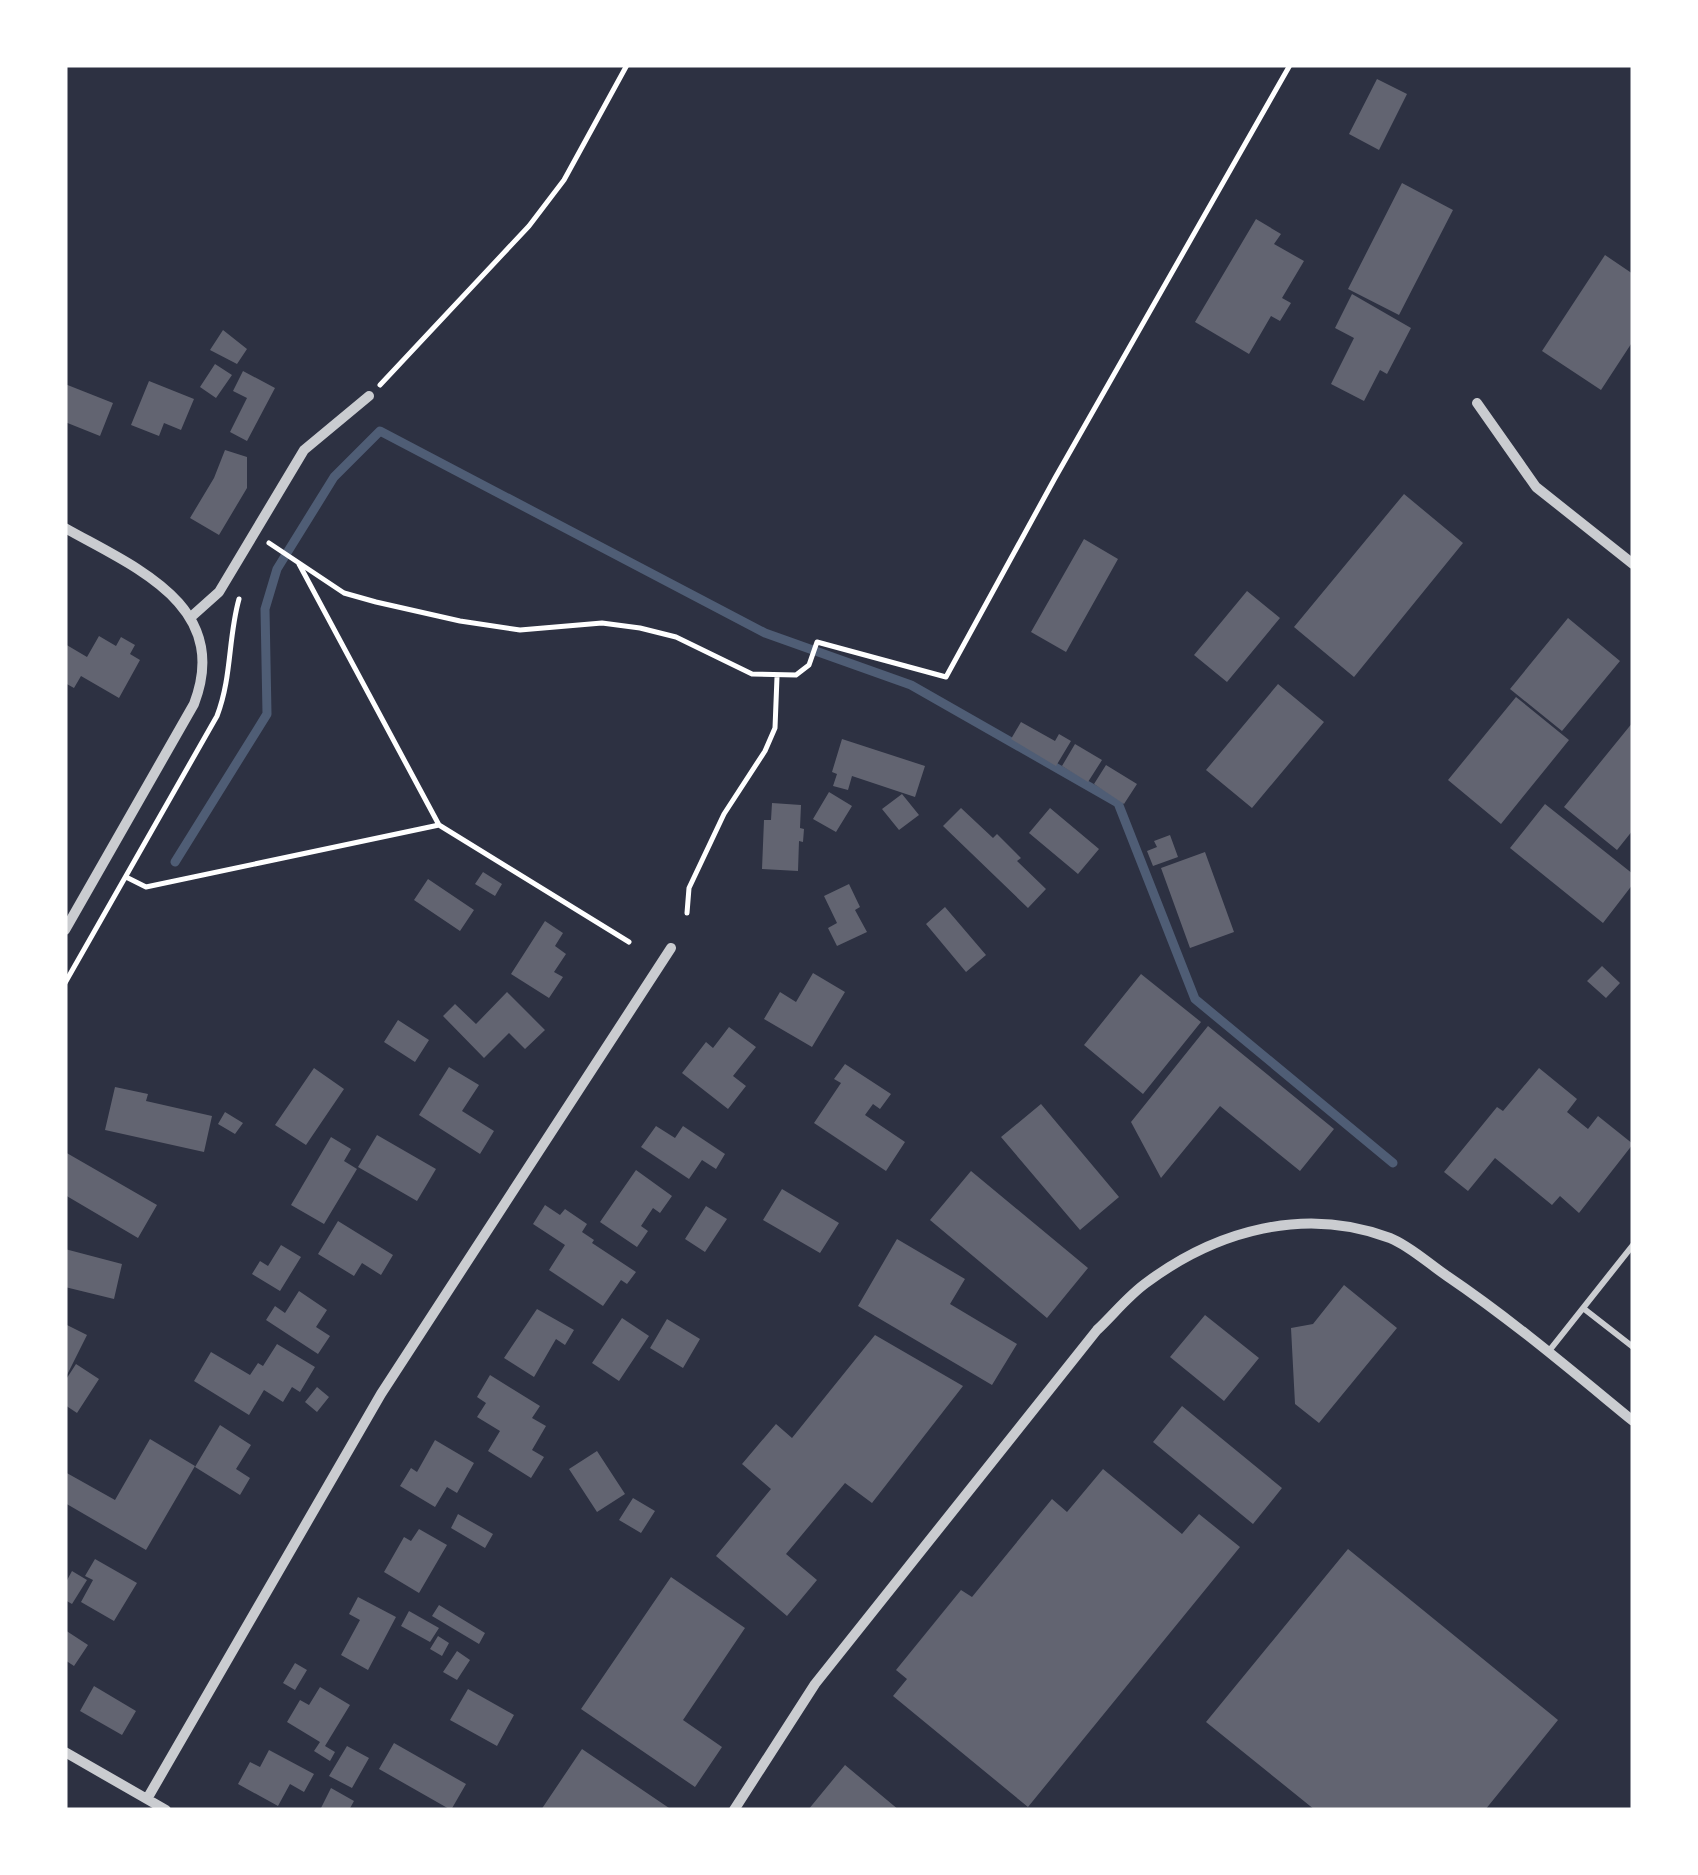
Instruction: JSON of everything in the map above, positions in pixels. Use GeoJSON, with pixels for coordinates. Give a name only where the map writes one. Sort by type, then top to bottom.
{"type":"FeatureCollection","features":[{"type":"Feature","properties":{"kind":"street"},"geometry":{"type":"LineString","coordinates":[[191,617],[219,592],[304,450],[370,396]]}},
{"type":"Feature","properties":{"kind":"street"},"geometry":{"type":"LineString","coordinates":[[1477,403],[1536,487],[1633,564]]}},
{"type":"Feature","properties":{"kind":"street"},"geometry":{"type":"LineString","coordinates":[[65,528],[165,588],[191,617],[202,650],[200,688],[194,704],[65,930]]}},
{"type":"Feature","properties":{"kind":"street"},"geometry":{"type":"LineString","coordinates":[[147,1800],[381,1394],[672,948]]}},
{"type":"Feature","properties":{"kind":"street"},"geometry":{"type":"LineString","coordinates":[[734,1810],[816,1684],[1097,1330],[1145,1284],[1194,1253],[1244,1232],[1289,1222],[1339,1223],[1393,1240],[1498,1310],[1633,1421]]}},
{"type":"Feature","properties":{"kind":"street"},"geometry":{"type":"LineString","coordinates":[[65,1752],[166,1810]]}},
{"type":"Feature","properties":{"kind":"lane"},"geometry":{"type":"LineString","coordinates":[[1548,1352],[1633,1246]]}},
{"type":"Feature","properties":{"kind":"lane"},"geometry":{"type":"LineString","coordinates":[[1583,1308],[1633,1348]]}},
{"type":"Feature","properties":{"kind":"path"},"geometry":{"type":"LineString","coordinates":[[370,396],[529,226],[564,180],[627,65]]}},
{"type":"Feature","properties":{"kind":"path"},"geometry":{"type":"LineString","coordinates":[[269,543],[344,593],[460,621],[520,630],[602,623],[640,628],[676,638],[752,674],[777,677],[796,675],[809,665],[817,642],[946,676],[1036,510],[1290,65]]}},
{"type":"Feature","properties":{"kind":"path"},"geometry":{"type":"LineString","coordinates":[[297,561],[439,825],[629,942]]}},
{"type":"Feature","properties":{"kind":"path"},"geometry":{"type":"LineString","coordinates":[[687,914],[689,888],[724,814],[765,752],[775,728],[777,677]]}},
{"type":"Feature","properties":{"kind":"path"},"geometry":{"type":"LineString","coordinates":[[126,877],[146,887],[439,825]]}},
{"type":"Feature","properties":{"kind":"building"},"geometry":{"type":"Polygon","coordinates":[[[1377,79],[1407,94],[1379,150],[1349,134],[1377,79]]]}},
{"type":"Feature","properties":{"kind":"building"},"geometry":{"type":"Polygon","coordinates":[[[1402,183],[1453,210],[1399,315],[1348,289],[1402,183]]]}},
{"type":"Feature","properties":{"kind":"building"},"geometry":{"type":"Polygon","coordinates":[[[1256,219],[1281,234],[1274,244],[1304,261],[1282,298],[1291,303],[1280,321],[1271,316],[1249,354],[1195,322],[1256,219]]]}},
{"type":"Feature","properties":{"kind":"building"},"geometry":{"type":"Polygon","coordinates":[[[1605,255],[1633,274],[1633,341],[1601,390],[1542,351],[1605,255]]]}},
{"type":"Feature","properties":{"kind":"building"},"geometry":{"type":"Polygon","coordinates":[[[1352,294],[1411,328],[1387,374],[1380,370],[1364,401],[1331,384],[1354,338],[1335,328],[1352,294]]]}},
{"type":"Feature","properties":{"kind":"building"},"geometry":{"type":"Polygon","coordinates":[[[223,330],[247,349],[237,364],[210,350],[223,330]]]}},
{"type":"Feature","properties":{"kind":"building"},"geometry":{"type":"Polygon","coordinates":[[[215,364],[232,375],[216,398],[200,387],[215,364]]]}},
{"type":"Feature","properties":{"kind":"building"},"geometry":{"type":"Polygon","coordinates":[[[243,371],[275,388],[247,441],[230,432],[247,398],[233,391],[243,371]]]}},
{"type":"Feature","properties":{"kind":"building"},"geometry":{"type":"Polygon","coordinates":[[[149,381],[194,399],[181,430],[164,423],[159,436],[131,425],[149,381]]]}},
{"type":"Feature","properties":{"kind":"building"},"geometry":{"type":"Polygon","coordinates":[[[65,384],[113,403],[100,436],[65,422],[65,384]]]}},
{"type":"Feature","properties":{"kind":"building"},"geometry":{"type":"Polygon","coordinates":[[[225,450],[247,457],[247,488],[219,535],[190,518],[214,478],[225,450]]]}},
{"type":"Feature","properties":{"kind":"building"},"geometry":{"type":"Polygon","coordinates":[[[1404,494],[1463,543],[1354,677],[1294,627],[1404,494]]]}},
{"type":"Feature","properties":{"kind":"building"},"geometry":{"type":"Polygon","coordinates":[[[1084,539],[1118,559],[1066,652],[1031,632],[1084,539]]]}},
{"type":"Feature","properties":{"kind":"building"},"geometry":{"type":"Polygon","coordinates":[[[1247,591],[1280,618],[1227,682],[1194,655],[1247,591]]]}},
{"type":"Feature","properties":{"kind":"building"},"geometry":{"type":"Polygon","coordinates":[[[1568,618],[1620,661],[1562,731],[1510,689],[1568,618]]]}},
{"type":"Feature","properties":{"kind":"building"},"geometry":{"type":"Polygon","coordinates":[[[99,636],[116,646],[121,637],[135,645],[130,654],[140,660],[119,698],[81,676],[74,688],[65,683],[65,644],[87,657],[99,636]]]}},
{"type":"Feature","properties":{"kind":"building"},"geometry":{"type":"Polygon","coordinates":[[[1278,684],[1324,722],[1252,808],[1206,770],[1278,684]]]}},
{"type":"Feature","properties":{"kind":"building"},"geometry":{"type":"Polygon","coordinates":[[[1516,697],[1569,740],[1501,824],[1448,780],[1516,697]]]}},
{"type":"Feature","properties":{"kind":"building"},"geometry":{"type":"Polygon","coordinates":[[[1021,722],[1055,741],[1059,734],[1071,741],[1056,766],[1011,739],[1021,722]]]}},
{"type":"Feature","properties":{"kind":"building"},"geometry":{"type":"Polygon","coordinates":[[[1633,722],[1633,830],[1617,850],[1564,807],[1633,722]]]}},
{"type":"Feature","properties":{"kind":"building"},"geometry":{"type":"Polygon","coordinates":[[[842,739],[925,766],[915,797],[852,776],[848,790],[833,786],[837,774],[832,772],[842,739]]]}},
{"type":"Feature","properties":{"kind":"building"},"geometry":{"type":"Polygon","coordinates":[[[1075,744],[1102,760],[1088,782],[1062,766],[1075,744]]]}},
{"type":"Feature","properties":{"kind":"building"},"geometry":{"type":"Polygon","coordinates":[[[1106,765],[1137,784],[1124,804],[1094,784],[1106,765]]]}},
{"type":"Feature","properties":{"kind":"building"},"geometry":{"type":"Polygon","coordinates":[[[829,792],[852,806],[836,832],[813,819],[829,792]]]}},
{"type":"Feature","properties":{"kind":"building"},"geometry":{"type":"Polygon","coordinates":[[[902,794],[919,815],[899,830],[882,809],[902,794]]]}},
{"type":"Feature","properties":{"kind":"building"},"geometry":{"type":"Polygon","coordinates":[[[772,803],[801,805],[800,828],[804,829],[803,842],[799,841],[798,871],[762,869],[764,820],[771,820],[772,803]]]}},
{"type":"Feature","properties":{"kind":"building"},"geometry":{"type":"Polygon","coordinates":[[[1545,804],[1633,874],[1633,884],[1603,923],[1510,848],[1545,804]]]}},
{"type":"Feature","properties":{"kind":"building"},"geometry":{"type":"Polygon","coordinates":[[[961,808],[993,838],[997,834],[1021,858],[1017,861],[1046,889],[1028,908],[943,826],[961,808]]]}},
{"type":"Feature","properties":{"kind":"building"},"geometry":{"type":"Polygon","coordinates":[[[1050,808],[1099,849],[1078,874],[1029,833],[1050,808]]]}},
{"type":"Feature","properties":{"kind":"building"},"geometry":{"type":"Polygon","coordinates":[[[1170,835],[1178,857],[1153,866],[1147,851],[1157,847],[1154,841],[1170,835]]]}},
{"type":"Feature","properties":{"kind":"building"},"geometry":{"type":"Polygon","coordinates":[[[1205,852],[1234,932],[1190,948],[1161,868],[1205,852]]]}},
{"type":"Feature","properties":{"kind":"building"},"geometry":{"type":"Polygon","coordinates":[[[483,872],[502,884],[495,896],[475,884],[483,872]]]}},
{"type":"Feature","properties":{"kind":"building"},"geometry":{"type":"Polygon","coordinates":[[[428,879],[474,910],[460,931],[414,900],[428,879]]]}},
{"type":"Feature","properties":{"kind":"building"},"geometry":{"type":"Polygon","coordinates":[[[849,884],[860,907],[855,910],[867,932],[837,946],[828,928],[837,923],[824,896],[849,884]]]}},
{"type":"Feature","properties":{"kind":"building"},"geometry":{"type":"Polygon","coordinates":[[[945,907],[986,955],[966,972],[926,924],[945,907]]]}},
{"type":"Feature","properties":{"kind":"building"},"geometry":{"type":"Polygon","coordinates":[[[545,921],[563,933],[555,946],[566,954],[554,972],[563,977],[549,998],[511,974],[545,921]]]}},
{"type":"Feature","properties":{"kind":"building"},"geometry":{"type":"Polygon","coordinates":[[[1602,966],[1620,983],[1606,998],[1587,981],[1602,966]]]}},
{"type":"Feature","properties":{"kind":"building"},"geometry":{"type":"Polygon","coordinates":[[[813,973],[845,992],[812,1047],[764,1019],[780,992],[796,1002],[813,973]]]}},
{"type":"Feature","properties":{"kind":"building"},"geometry":{"type":"Polygon","coordinates":[[[1141,974],[1201,1022],[1143,1094],[1084,1045],[1141,974]]]}},
{"type":"Feature","properties":{"kind":"building"},"geometry":{"type":"Polygon","coordinates":[[[507,992],[545,1030],[525,1049],[509,1033],[484,1058],[443,1016],[455,1004],[476,1024],[507,992]]]}},
{"type":"Feature","properties":{"kind":"building"},"geometry":{"type":"Polygon","coordinates":[[[398,1020],[429,1040],[415,1062],[384,1042],[398,1020]]]}},
{"type":"Feature","properties":{"kind":"building"},"geometry":{"type":"Polygon","coordinates":[[[1208,1026],[1334,1129],[1300,1171],[1220,1106],[1161,1178],[1131,1122],[1208,1026]]]}},
{"type":"Feature","properties":{"kind":"building"},"geometry":{"type":"Polygon","coordinates":[[[729,1027],[756,1047],[733,1076],[746,1086],[728,1109],[682,1073],[706,1042],[713,1048],[729,1027]]]}},
{"type":"Feature","properties":{"kind":"building"},"geometry":{"type":"Polygon","coordinates":[[[845,1064],[891,1094],[880,1109],[873,1104],[865,1115],[905,1142],[886,1171],[814,1123],[841,1083],[834,1079],[845,1064]]]}},
{"type":"Feature","properties":{"kind":"building"},"geometry":{"type":"Polygon","coordinates":[[[449,1067],[479,1085],[462,1111],[494,1131],[480,1154],[419,1115],[449,1067]]]}},
{"type":"Feature","properties":{"kind":"building"},"geometry":{"type":"Polygon","coordinates":[[[314,1068],[344,1089],[306,1145],[275,1125],[314,1068]]]}},
{"type":"Feature","properties":{"kind":"building"},"geometry":{"type":"Polygon","coordinates":[[[1539,1068],[1577,1099],[1567,1112],[1588,1129],[1598,1116],[1633,1144],[1579,1213],[1560,1196],[1552,1205],[1495,1158],[1468,1191],[1444,1172],[1497,1107],[1503,1111],[1539,1068]]]}},
{"type":"Feature","properties":{"kind":"building"},"geometry":{"type":"Polygon","coordinates":[[[115,1087],[148,1094],[146,1101],[212,1116],[204,1152],[105,1130],[115,1087]]]}},
{"type":"Feature","properties":{"kind":"building"},"geometry":{"type":"Polygon","coordinates":[[[1041,1104],[1119,1197],[1080,1230],[1001,1137],[1041,1104]]]}},
{"type":"Feature","properties":{"kind":"building"},"geometry":{"type":"Polygon","coordinates":[[[225,1112],[243,1123],[235,1134],[218,1124],[225,1112]]]}},
{"type":"Feature","properties":{"kind":"building"},"geometry":{"type":"Polygon","coordinates":[[[656,1126],[675,1138],[683,1126],[725,1154],[716,1169],[702,1160],[689,1179],[641,1147],[656,1126]]]}},
{"type":"Feature","properties":{"kind":"building"},"geometry":{"type":"Polygon","coordinates":[[[377,1135],[436,1169],[417,1201],[358,1167],[377,1135]]]}},
{"type":"Feature","properties":{"kind":"building"},"geometry":{"type":"Polygon","coordinates":[[[331,1137],[351,1149],[344,1161],[357,1169],[324,1224],[291,1205],[331,1137]]]}},
{"type":"Feature","properties":{"kind":"building"},"geometry":{"type":"Polygon","coordinates":[[[65,1152],[157,1205],[138,1238],[65,1195],[65,1152]]]}},
{"type":"Feature","properties":{"kind":"building"},"geometry":{"type":"Polygon","coordinates":[[[636,1170],[672,1196],[660,1213],[653,1208],[641,1226],[648,1231],[637,1247],[600,1222],[636,1170]]]}},
{"type":"Feature","properties":{"kind":"building"},"geometry":{"type":"Polygon","coordinates":[[[971,1171],[1088,1268],[1047,1318],[930,1220],[971,1171]]]}},
{"type":"Feature","properties":{"kind":"building"},"geometry":{"type":"Polygon","coordinates":[[[782,1189],[839,1223],[820,1253],[763,1220],[782,1189]]]}},
{"type":"Feature","properties":{"kind":"building"},"geometry":{"type":"Polygon","coordinates":[[[545,1205],[560,1215],[565,1209],[587,1224],[582,1232],[594,1240],[592,1243],[636,1272],[627,1284],[621,1280],[603,1306],[549,1270],[565,1245],[533,1224],[545,1205]]]}},
{"type":"Feature","properties":{"kind":"building"},"geometry":{"type":"Polygon","coordinates":[[[706,1206],[727,1219],[705,1252],[685,1239],[706,1206]]]}},
{"type":"Feature","properties":{"kind":"building"},"geometry":{"type":"Polygon","coordinates":[[[338,1221],[393,1255],[381,1275],[362,1263],[354,1276],[318,1254],[338,1221]]]}},
{"type":"Feature","properties":{"kind":"building"},"geometry":{"type":"Polygon","coordinates":[[[897,1239],[965,1279],[950,1304],[1017,1344],[992,1385],[858,1306],[897,1239]]]}},
{"type":"Feature","properties":{"kind":"building"},"geometry":{"type":"Polygon","coordinates":[[[281,1245],[301,1257],[280,1291],[252,1274],[260,1261],[268,1266],[281,1245]]]}},
{"type":"Feature","properties":{"kind":"building"},"geometry":{"type":"Polygon","coordinates":[[[65,1249],[122,1264],[114,1299],[65,1287],[65,1249]]]}},
{"type":"Feature","properties":{"kind":"building"},"geometry":{"type":"Polygon","coordinates":[[[1344,1285],[1397,1328],[1319,1423],[1295,1404],[1291,1328],[1313,1324],[1344,1285]]]}},
{"type":"Feature","properties":{"kind":"building"},"geometry":{"type":"Polygon","coordinates":[[[299,1291],[327,1310],[316,1327],[330,1336],[318,1354],[266,1320],[275,1306],[285,1313],[299,1291]]]}},
{"type":"Feature","properties":{"kind":"building"},"geometry":{"type":"Polygon","coordinates":[[[537,1309],[574,1330],[565,1345],[556,1339],[534,1377],[504,1358],[537,1309]]]}},
{"type":"Feature","properties":{"kind":"building"},"geometry":{"type":"Polygon","coordinates":[[[1205,1315],[1259,1358],[1224,1401],[1170,1357],[1205,1315]]]}},
{"type":"Feature","properties":{"kind":"building"},"geometry":{"type":"Polygon","coordinates":[[[622,1318],[649,1336],[619,1381],[592,1363],[622,1318]]]}},
{"type":"Feature","properties":{"kind":"building"},"geometry":{"type":"Polygon","coordinates":[[[667,1319],[700,1339],[683,1368],[650,1348],[667,1319]]]}},
{"type":"Feature","properties":{"kind":"building"},"geometry":{"type":"Polygon","coordinates":[[[65,1324],[87,1335],[65,1379],[65,1324]]]}},
{"type":"Feature","properties":{"kind":"building"},"geometry":{"type":"Polygon","coordinates":[[[875,1335],[963,1386],[872,1503],[845,1483],[786,1554],[817,1580],[787,1616],[716,1556],[771,1489],[742,1464],[776,1424],[792,1438],[875,1335]]]}},
{"type":"Feature","properties":{"kind":"building"},"geometry":{"type":"Polygon","coordinates":[[[277,1344],[315,1367],[300,1392],[292,1387],[283,1402],[264,1390],[249,1415],[194,1381],[211,1352],[250,1375],[258,1363],[263,1366],[277,1344]]]}},
{"type":"Feature","properties":{"kind":"building"},"geometry":{"type":"Polygon","coordinates":[[[76,1364],[99,1379],[77,1413],[65,1405],[65,1381],[76,1364]]]}},
{"type":"Feature","properties":{"kind":"building"},"geometry":{"type":"Polygon","coordinates":[[[490,1375],[540,1406],[532,1418],[546,1426],[532,1450],[544,1457],[531,1478],[488,1451],[500,1431],[477,1417],[486,1403],[477,1397],[490,1375]]]}},
{"type":"Feature","properties":{"kind":"building"},"geometry":{"type":"Polygon","coordinates":[[[317,1387],[329,1397],[317,1412],[305,1402],[317,1387]]]}},
{"type":"Feature","properties":{"kind":"building"},"geometry":{"type":"Polygon","coordinates":[[[1182,1406],[1282,1488],[1253,1524],[1153,1442],[1182,1406]]]}},
{"type":"Feature","properties":{"kind":"building"},"geometry":{"type":"Polygon","coordinates":[[[220,1425],[251,1445],[236,1469],[250,1478],[240,1495],[195,1467],[220,1425]]]}},
{"type":"Feature","properties":{"kind":"building"},"geometry":{"type":"Polygon","coordinates":[[[150,1439],[195,1466],[146,1550],[65,1503],[65,1472],[115,1500],[150,1439]]]}},
{"type":"Feature","properties":{"kind":"building"},"geometry":{"type":"Polygon","coordinates":[[[435,1440],[474,1463],[457,1493],[447,1487],[435,1507],[400,1486],[411,1468],[417,1472],[435,1440]]]}},
{"type":"Feature","properties":{"kind":"building"},"geometry":{"type":"Polygon","coordinates":[[[597,1451],[625,1494],[597,1512],[569,1469],[597,1451]]]}},
{"type":"Feature","properties":{"kind":"building"},"geometry":{"type":"Polygon","coordinates":[[[1103,1469],[1182,1534],[1199,1514],[1240,1547],[1028,1807],[893,1696],[907,1679],[896,1670],[961,1590],[972,1597],[1052,1499],[1067,1512],[1103,1469]]]}},
{"type":"Feature","properties":{"kind":"building"},"geometry":{"type":"Polygon","coordinates":[[[633,1498],[655,1511],[641,1533],[619,1520],[633,1498]]]}},
{"type":"Feature","properties":{"kind":"building"},"geometry":{"type":"Polygon","coordinates":[[[458,1514],[493,1534],[485,1548],[451,1528],[458,1514]]]}},
{"type":"Feature","properties":{"kind":"building"},"geometry":{"type":"Polygon","coordinates":[[[419,1529],[447,1545],[419,1593],[384,1572],[404,1537],[411,1541],[419,1529]]]}},
{"type":"Feature","properties":{"kind":"building"},"geometry":{"type":"Polygon","coordinates":[[[1348,1549],[1558,1720],[1485,1810],[1315,1810],[1206,1722],[1348,1549]]]}},
{"type":"Feature","properties":{"kind":"building"},"geometry":{"type":"Polygon","coordinates":[[[95,1559],[137,1583],[114,1621],[81,1602],[93,1580],[85,1576],[95,1559]]]}},
{"type":"Feature","properties":{"kind":"building"},"geometry":{"type":"Polygon","coordinates":[[[72,1571],[87,1580],[72,1604],[65,1600],[65,1584],[72,1571]]]}},
{"type":"Feature","properties":{"kind":"building"},"geometry":{"type":"Polygon","coordinates":[[[671,1577],[745,1628],[683,1720],[722,1747],[695,1787],[581,1709],[671,1577]]]}},
{"type":"Feature","properties":{"kind":"building"},"geometry":{"type":"Polygon","coordinates":[[[358,1597],[396,1617],[368,1670],[341,1655],[360,1620],[349,1614],[358,1597]]]}},
{"type":"Feature","properties":{"kind":"building"},"geometry":{"type":"Polygon","coordinates":[[[439,1605],[485,1633],[479,1644],[432,1616],[439,1605]]]}},
{"type":"Feature","properties":{"kind":"building"},"geometry":{"type":"Polygon","coordinates":[[[409,1611],[439,1628],[430,1642],[401,1626],[409,1611]]]}},
{"type":"Feature","properties":{"kind":"building"},"geometry":{"type":"Polygon","coordinates":[[[65,1630],[88,1645],[74,1666],[65,1660],[65,1630]]]}},
{"type":"Feature","properties":{"kind":"building"},"geometry":{"type":"Polygon","coordinates":[[[438,1636],[449,1643],[442,1656],[430,1649],[438,1636]]]}},
{"type":"Feature","properties":{"kind":"building"},"geometry":{"type":"Polygon","coordinates":[[[457,1651],[470,1660],[457,1680],[443,1672],[457,1651]]]}},
{"type":"Feature","properties":{"kind":"building"},"geometry":{"type":"Polygon","coordinates":[[[295,1663],[307,1670],[295,1690],[283,1683],[295,1663]]]}},
{"type":"Feature","properties":{"kind":"building"},"geometry":{"type":"Polygon","coordinates":[[[94,1686],[136,1711],[122,1735],[80,1711],[94,1686]]]}},
{"type":"Feature","properties":{"kind":"building"},"geometry":{"type":"Polygon","coordinates":[[[320,1687],[350,1705],[325,1746],[335,1752],[330,1761],[314,1751],[320,1742],[287,1722],[300,1700],[309,1705],[320,1687]]]}},
{"type":"Feature","properties":{"kind":"building"},"geometry":{"type":"Polygon","coordinates":[[[468,1689],[514,1715],[497,1746],[450,1720],[468,1689]]]}},
{"type":"Feature","properties":{"kind":"building"},"geometry":{"type":"Polygon","coordinates":[[[394,1743],[466,1784],[451,1810],[379,1769],[394,1743]]]}},
{"type":"Feature","properties":{"kind":"building"},"geometry":{"type":"Polygon","coordinates":[[[347,1746],[369,1758],[352,1788],[329,1776],[347,1746]]]}},
{"type":"Feature","properties":{"kind":"building"},"geometry":{"type":"Polygon","coordinates":[[[582,1749],[672,1810],[541,1810],[582,1749]]]}},
{"type":"Feature","properties":{"kind":"building"},"geometry":{"type":"Polygon","coordinates":[[[269,1750],[314,1774],[304,1792],[290,1784],[278,1806],[238,1784],[250,1762],[260,1767],[269,1750]]]}},
{"type":"Feature","properties":{"kind":"building"},"geometry":{"type":"Polygon","coordinates":[[[845,1765],[899,1810],[808,1810],[845,1765]]]}},
{"type":"Feature","properties":{"kind":"building"},"geometry":{"type":"Polygon","coordinates":[[[331,1788],[354,1801],[349,1810],[320,1810],[331,1788]]]}},
{"type":"Feature","properties":{"kind":"waterway"},"geometry":{"type":"LineString","coordinates":[[175,862],[267,714],[265,609],[277,569],[334,477],[380,431],[765,633],[911,685],[1118,803],[1195,999],[1393,1163]]}}]}
